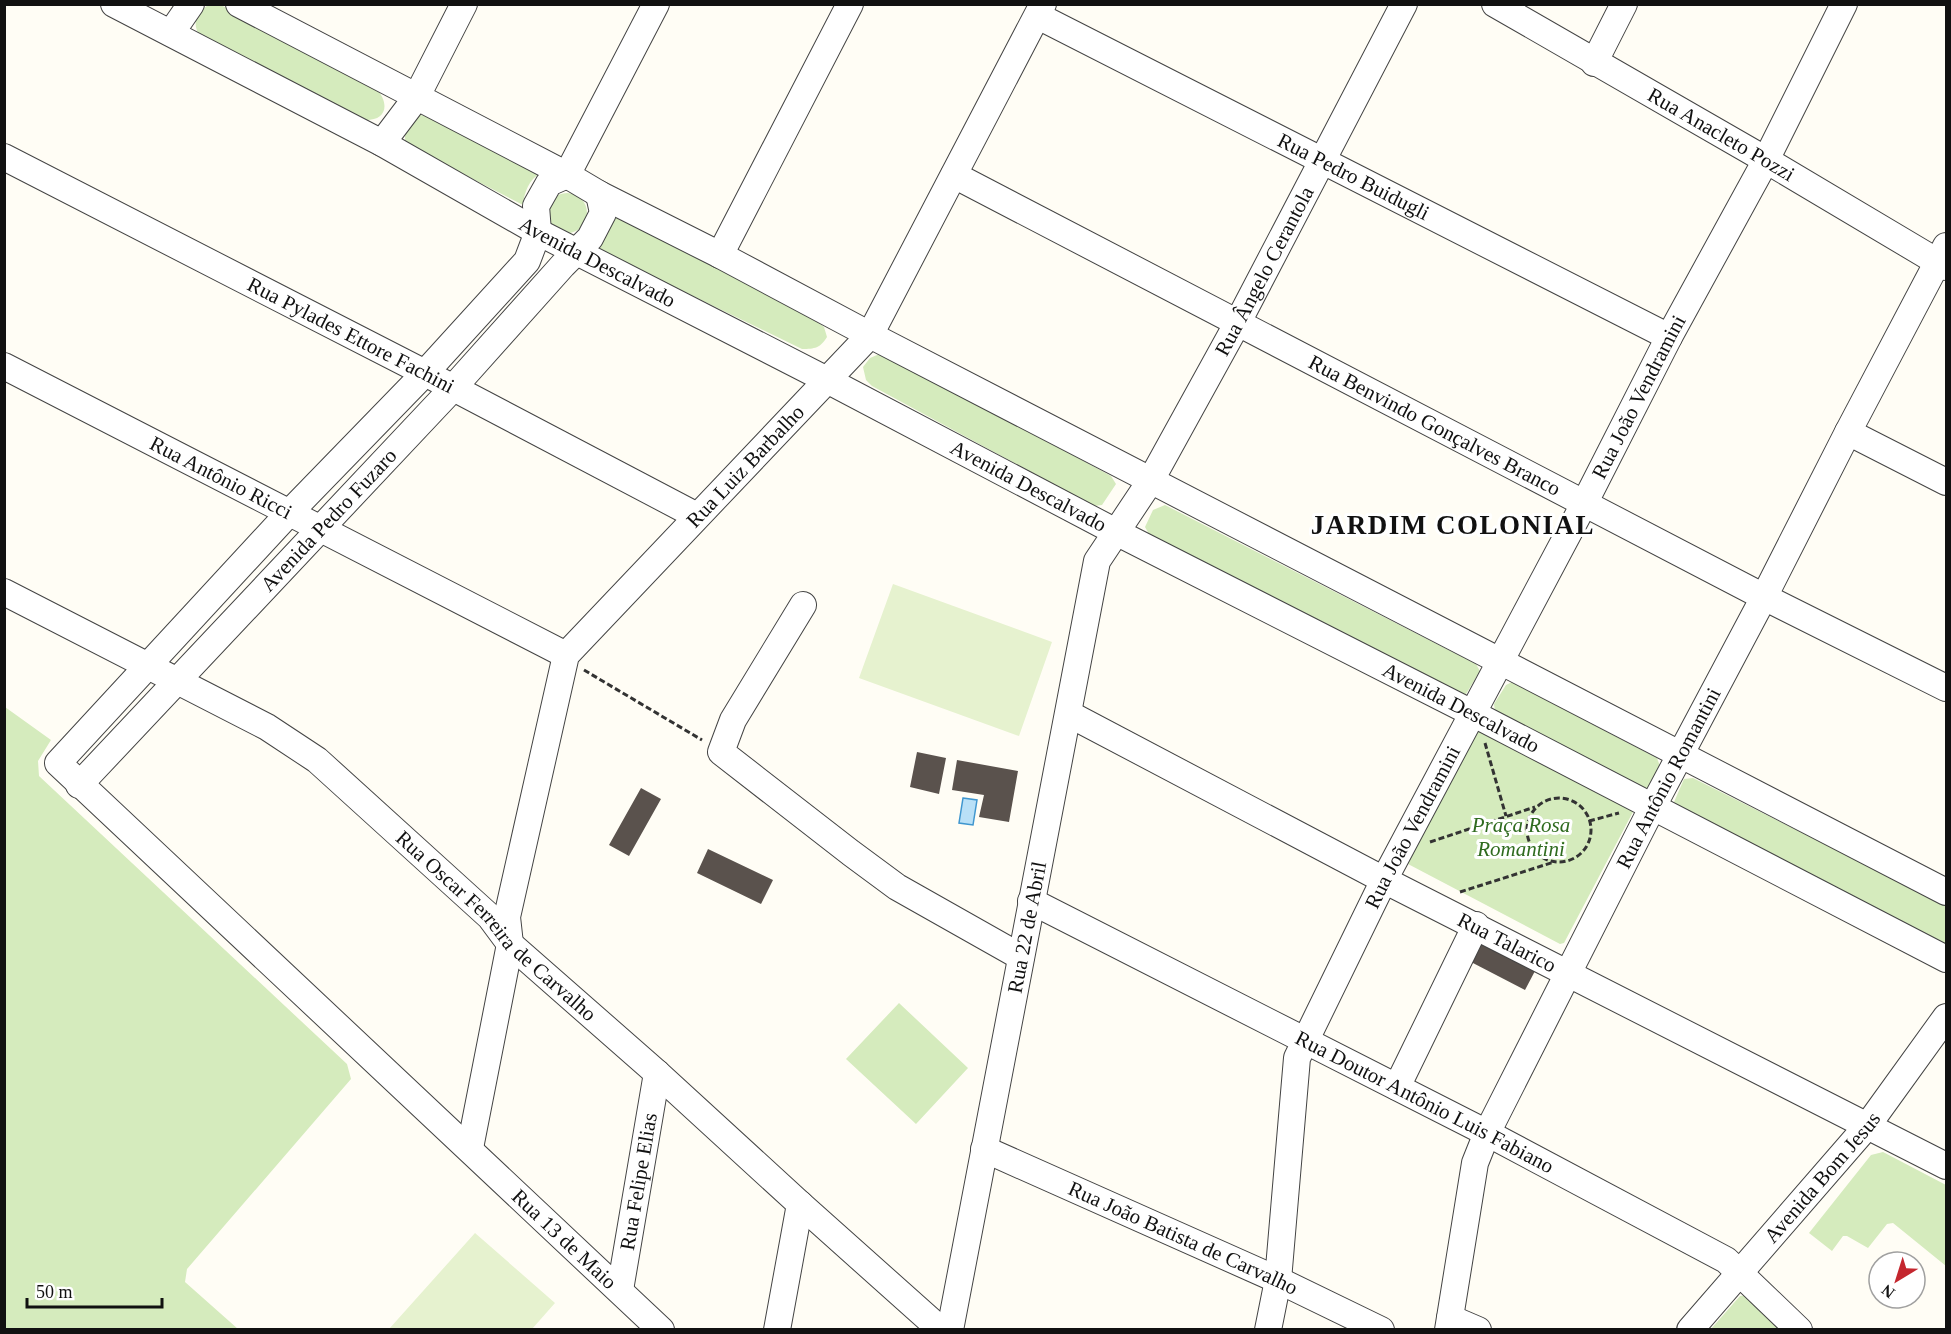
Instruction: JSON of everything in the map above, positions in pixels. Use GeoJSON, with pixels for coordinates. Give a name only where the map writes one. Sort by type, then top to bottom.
{"type":"FeatureCollection","features":[{"type":"Feature","properties":{"kind":"street","name":"Avenida Descalvado"},"geometry":{"type":"LineString","coordinates":[[114,4],[382,143],[538,232],[1947,959]]}},
{"type":"Feature","properties":{"kind":"street"},"geometry":{"type":"LineString","coordinates":[[171,33],[191,4]]}},
{"type":"Feature","properties":{"kind":"street"},"geometry":{"type":"LineString","coordinates":[[239,4],[870,335],[1680,756],[1947,892]]}},
{"type":"Feature","properties":{"kind":"street"},"geometry":{"type":"LineString","coordinates":[[382,143],[416,98],[464,4]]}},
{"type":"Feature","properties":{"kind":"street"},"geometry":{"type":"LineString","coordinates":[[538,232],[536,206],[549,183],[567,175],[656,4]]}},
{"type":"Feature","properties":{"kind":"street"},"geometry":{"type":"LineString","coordinates":[[720,255],[850,4]]}},
{"type":"Feature","properties":{"kind":"street","name":"Rua Ângelo Cerantola"},"geometry":{"type":"LineString","coordinates":[[1116,532],[1151,480],[1238,324],[1404,4]]}},
{"type":"Feature","properties":{"kind":"street","name":"Rua Anacleto Pozzi"},"geometry":{"type":"LineString","coordinates":[[1495,4],[1594,63],[1944,258]]}},
{"type":"Feature","properties":{"kind":"street"},"geometry":{"type":"LineString","coordinates":[[1594,63],[1624,4]]}},
{"type":"Feature","properties":{"kind":"street","name":"Rua João Vendramini"},"geometry":{"type":"LineString","coordinates":[[1268,1329],[1278,1280],[1297,1058],[1384,880],[1584,504],[1669,337],[1766,160],[1844,4]]}},
{"type":"Feature","properties":{"kind":"street","name":"Rua Pedro Buidugli"},"geometry":{"type":"LineString","coordinates":[[1040,10],[1322,161],[1669,337]]}},
{"type":"Feature","properties":{"kind":"street","name":"Rua Luiz Barbalho"},"geometry":{"type":"LineString","coordinates":[[566,655],[870,335],[1040,10]]}},
{"type":"Feature","properties":{"kind":"street","name":"Rua Pylades Ettore Fachini"},"geometry":{"type":"LineString","coordinates":[[4,158],[425,373],[697,516]]}},
{"type":"Feature","properties":{"kind":"street","name":"Rua Benvindo Gonçalves Branco"},"geometry":{"type":"LineString","coordinates":[[954,175],[1764,597],[1947,688]]}},
{"type":"Feature","properties":{"kind":"street"},"geometry":{"type":"LineString","coordinates":[[576,251],[590,238],[603,213],[599,194]]}},
{"type":"Feature","properties":{"kind":"street","name":"Avenida Pedro Fuzaro"},"geometry":{"type":"LineString","coordinates":[[58,763],[289,513],[425,373],[527,261],[538,232]]}},
{"type":"Feature","properties":{"kind":"street","name":"Avenida Pedro Fuzaro"},"geometry":{"type":"LineString","coordinates":[[80,785],[453,388],[576,251]]}},
{"type":"Feature","properties":{"kind":"street","name":"Rua Antônio Romantini"},"geometry":{"type":"LineString","coordinates":[[1449,1324],[1475,1162],[1487,1133],[1652,808],[1848,432],[1944,258]]}},
{"type":"Feature","properties":{"kind":"street","name":"Rua Antônio Ricci"},"geometry":{"type":"LineString","coordinates":[[4,366],[566,655]]}},
{"type":"Feature","properties":{"kind":"street"},"geometry":{"type":"LineString","coordinates":[[1848,432],[1947,482]]}},
{"type":"Feature","properties":{"kind":"street","name":"Rua 22 de Abril"},"geometry":{"type":"LineString","coordinates":[[951,1329],[1097,561],[1116,532]]}},
{"type":"Feature","properties":{"kind":"street","name":"Rua Oscar Ferreira de Carvalho"},"geometry":{"type":"LineString","coordinates":[[4,592],[267,727],[317,760],[490,916],[510,944],[941,1329]]}},
{"type":"Feature","properties":{"kind":"street"},"geometry":{"type":"LineString","coordinates":[[803,605],[733,720],[721,752],[851,854],[897,887],[1021,957]]}},
{"type":"Feature","properties":{"kind":"street"},"geometry":{"type":"LineString","coordinates":[[470,1148],[510,944],[507,917],[566,655]]}},
{"type":"Feature","properties":{"kind":"street","name":"Rua Talarico"},"geometry":{"type":"LineString","coordinates":[[1069,714],[1384,880],[1947,1166]]}},
{"type":"Feature","properties":{"kind":"street","name":"Rua 13 de Maio"},"geometry":{"type":"LineString","coordinates":[[58,763],[661,1329]]}},
{"type":"Feature","properties":{"kind":"street","name":"Rua Doutor Antônio Luis Fabiano"},"geometry":{"type":"LineString","coordinates":[[1031,902],[1487,1133],[1726,1260],[1799,1329]]}},
{"type":"Feature","properties":{"kind":"street"},"geometry":{"type":"LineString","coordinates":[[1397,1087],[1476,926]]}},
{"type":"Feature","properties":{"kind":"street","name":"Avenida Bom Jesus"},"geometry":{"type":"LineString","coordinates":[[1690,1329],[1868,1125],[1947,1017]]}},
{"type":"Feature","properties":{"kind":"street","name":"Rua Felipe Elias"},"geometry":{"type":"LineString","coordinates":[[620,1290],[657,1073]]}},
{"type":"Feature","properties":{"kind":"street","name":"Rua João Batista de Carvalho"},"geometry":{"type":"LineString","coordinates":[[984,1149],[1278,1280],[1381,1329]]}},
{"type":"Feature","properties":{"kind":"street"},"geometry":{"type":"LineString","coordinates":[[777,1329],[800,1204]]}},
{"type":"Feature","properties":{"kind":"street"},"geometry":{"type":"LineString","coordinates":[[1449,1324],[1478,1329]]}},
{"type":"Feature","properties":{"kind":"path"},"geometry":{"type":"LineString","coordinates":[[566,655],[582,668],[721,752]]}},
{"type":"Feature","properties":{"kind":"path"},"geometry":{"type":"LineString","coordinates":[[1484,741],[1506,816]]}},
{"type":"Feature","properties":{"kind":"path"},"geometry":{"type":"LineString","coordinates":[[1426,843],[1536,807],[1556,798],[1567,799],[1577,804],[1585,812],[1590,832],[1583,850],[1575,857],[1460,892]]}},
{"type":"Feature","properties":{"kind":"path"},"geometry":{"type":"LineString","coordinates":[[1536,807],[1527,825],[1531,845],[1546,859],[1556,861]]}},
{"type":"Feature","properties":{"kind":"path"},"geometry":{"type":"LineString","coordinates":[[1589,821],[1623,812]]}},
{"type":"Feature","properties":{"kind":"green space"},"geometry":{"type":"Polygon","coordinates":[[[208,5],[221,5],[376,88],[384,100],[384,111],[376,118],[362,120],[201,37],[196,28],[196,20],[200,12],[208,5]]]}},
{"type":"Feature","properties":{"kind":"green space"},"geometry":{"type":"Polygon","coordinates":[[[419,115],[433,116],[541,173],[528,187],[523,205],[413,148],[405,141],[405,133],[409,121],[419,115]]]}},
{"type":"Feature","properties":{"kind":"green space"},"geometry":{"type":"Polygon","coordinates":[[[567,193],[575,194],[581,199],[586,205],[586,221],[581,227],[575,232],[567,233],[559,232],[553,227],[548,221],[547,213],[548,205],[553,199],[559,194],[567,193]]]}},
{"type":"Feature","properties":{"kind":"green space"},"geometry":{"type":"Polygon","coordinates":[[[615,213],[813,318],[824,327],[827,337],[817,347],[802,349],[602,252],[598,246],[615,213]]]}},
{"type":"Feature","properties":{"kind":"green space"},"geometry":{"type":"Polygon","coordinates":[[[877,355],[890,355],[1111,476],[1116,484],[1102,505],[1094,506],[872,386],[866,380],[863,367],[870,358],[877,355]]]}},
{"type":"Feature","properties":{"kind":"green space"},"geometry":{"type":"Polygon","coordinates":[[[1165,505],[1476,664],[1480,671],[1466,694],[1459,696],[1150,536],[1145,527],[1153,510],[1165,505]]]}},
{"type":"Feature","properties":{"kind":"green space"},"geometry":{"type":"Polygon","coordinates":[[[893,584],[1052,642],[1019,736],[859,678],[893,584]]]}},
{"type":"Feature","properties":{"kind":"green space"},"geometry":{"type":"Polygon","coordinates":[[[1512,682],[1657,758],[1660,766],[1649,787],[1643,789],[1495,712],[1494,704],[1506,685],[1512,682]]]}},
{"type":"Feature","properties":{"kind":"green space"},"geometry":{"type":"Polygon","coordinates":[[[5,707],[51,740],[38,761],[39,776],[347,1064],[351,1079],[187,1269],[185,1282],[238,1329],[5,1329],[5,707]]]}},
{"type":"Feature","properties":{"kind":"green space","name":"Praça Rosa Romantini"},"geometry":{"type":"Polygon","coordinates":[[[1481,730],[1634,810],[1564,943],[1560,944],[1408,864],[1409,858],[1476,733],[1481,730]]]}},
{"type":"Feature","properties":{"kind":"green space"},"geometry":{"type":"Polygon","coordinates":[[[1693,778],[1946,905],[1946,946],[1676,807],[1674,802],[1684,779],[1693,778]]]}},
{"type":"Feature","properties":{"kind":"green space"},"geometry":{"type":"Polygon","coordinates":[[[899,1003],[968,1068],[916,1124],[846,1059],[899,1003]]]}},
{"type":"Feature","properties":{"kind":"green space"},"geometry":{"type":"Polygon","coordinates":[[[1883,1152],[1946,1185],[1946,1266],[1893,1223],[1887,1224],[1868,1248],[1843,1236],[1832,1251],[1809,1233],[1871,1155],[1883,1152]]]}},
{"type":"Feature","properties":{"kind":"green space"},"geometry":{"type":"Polygon","coordinates":[[[475,1233],[555,1303],[532,1329],[389,1329],[475,1233]]]}},
{"type":"Feature","properties":{"kind":"green space"},"geometry":{"type":"Polygon","coordinates":[[[1748,1295],[1785,1330],[1710,1330],[1740,1296],[1748,1295]]]}},
{"type":"Feature","properties":{"kind":"water"},"geometry":{"type":"Polygon","coordinates":[[[963,798],[977,800],[973,825],[959,823],[963,798]]]}},
{"type":"Feature","properties":{"kind":"building"},"geometry":{"type":"Polygon","coordinates":[[[917,752],[946,758],[939,794],[910,787],[917,752]]]}},
{"type":"Feature","properties":{"kind":"building"},"geometry":{"type":"Polygon","coordinates":[[[957,760],[1018,771],[1009,822],[979,817],[984,795],[952,790],[957,760]]]}},
{"type":"Feature","properties":{"kind":"building"},"geometry":{"type":"Polygon","coordinates":[[[641,788],[661,799],[629,856],[609,845],[641,788]]]}},
{"type":"Feature","properties":{"kind":"building"},"geometry":{"type":"Polygon","coordinates":[[[708,849],[773,880],[761,904],[697,873],[708,849]]]}},
{"type":"Feature","properties":{"kind":"building"},"geometry":{"type":"Polygon","coordinates":[[[1481,944],[1535,971],[1525,990],[1471,962],[1481,944]]]}},
{"type":"Feature","properties":{"kind":"district","name":"JARDIM COLONIAL"},"geometry":{"type":"Point","coordinates":[1453,525]}}]}
